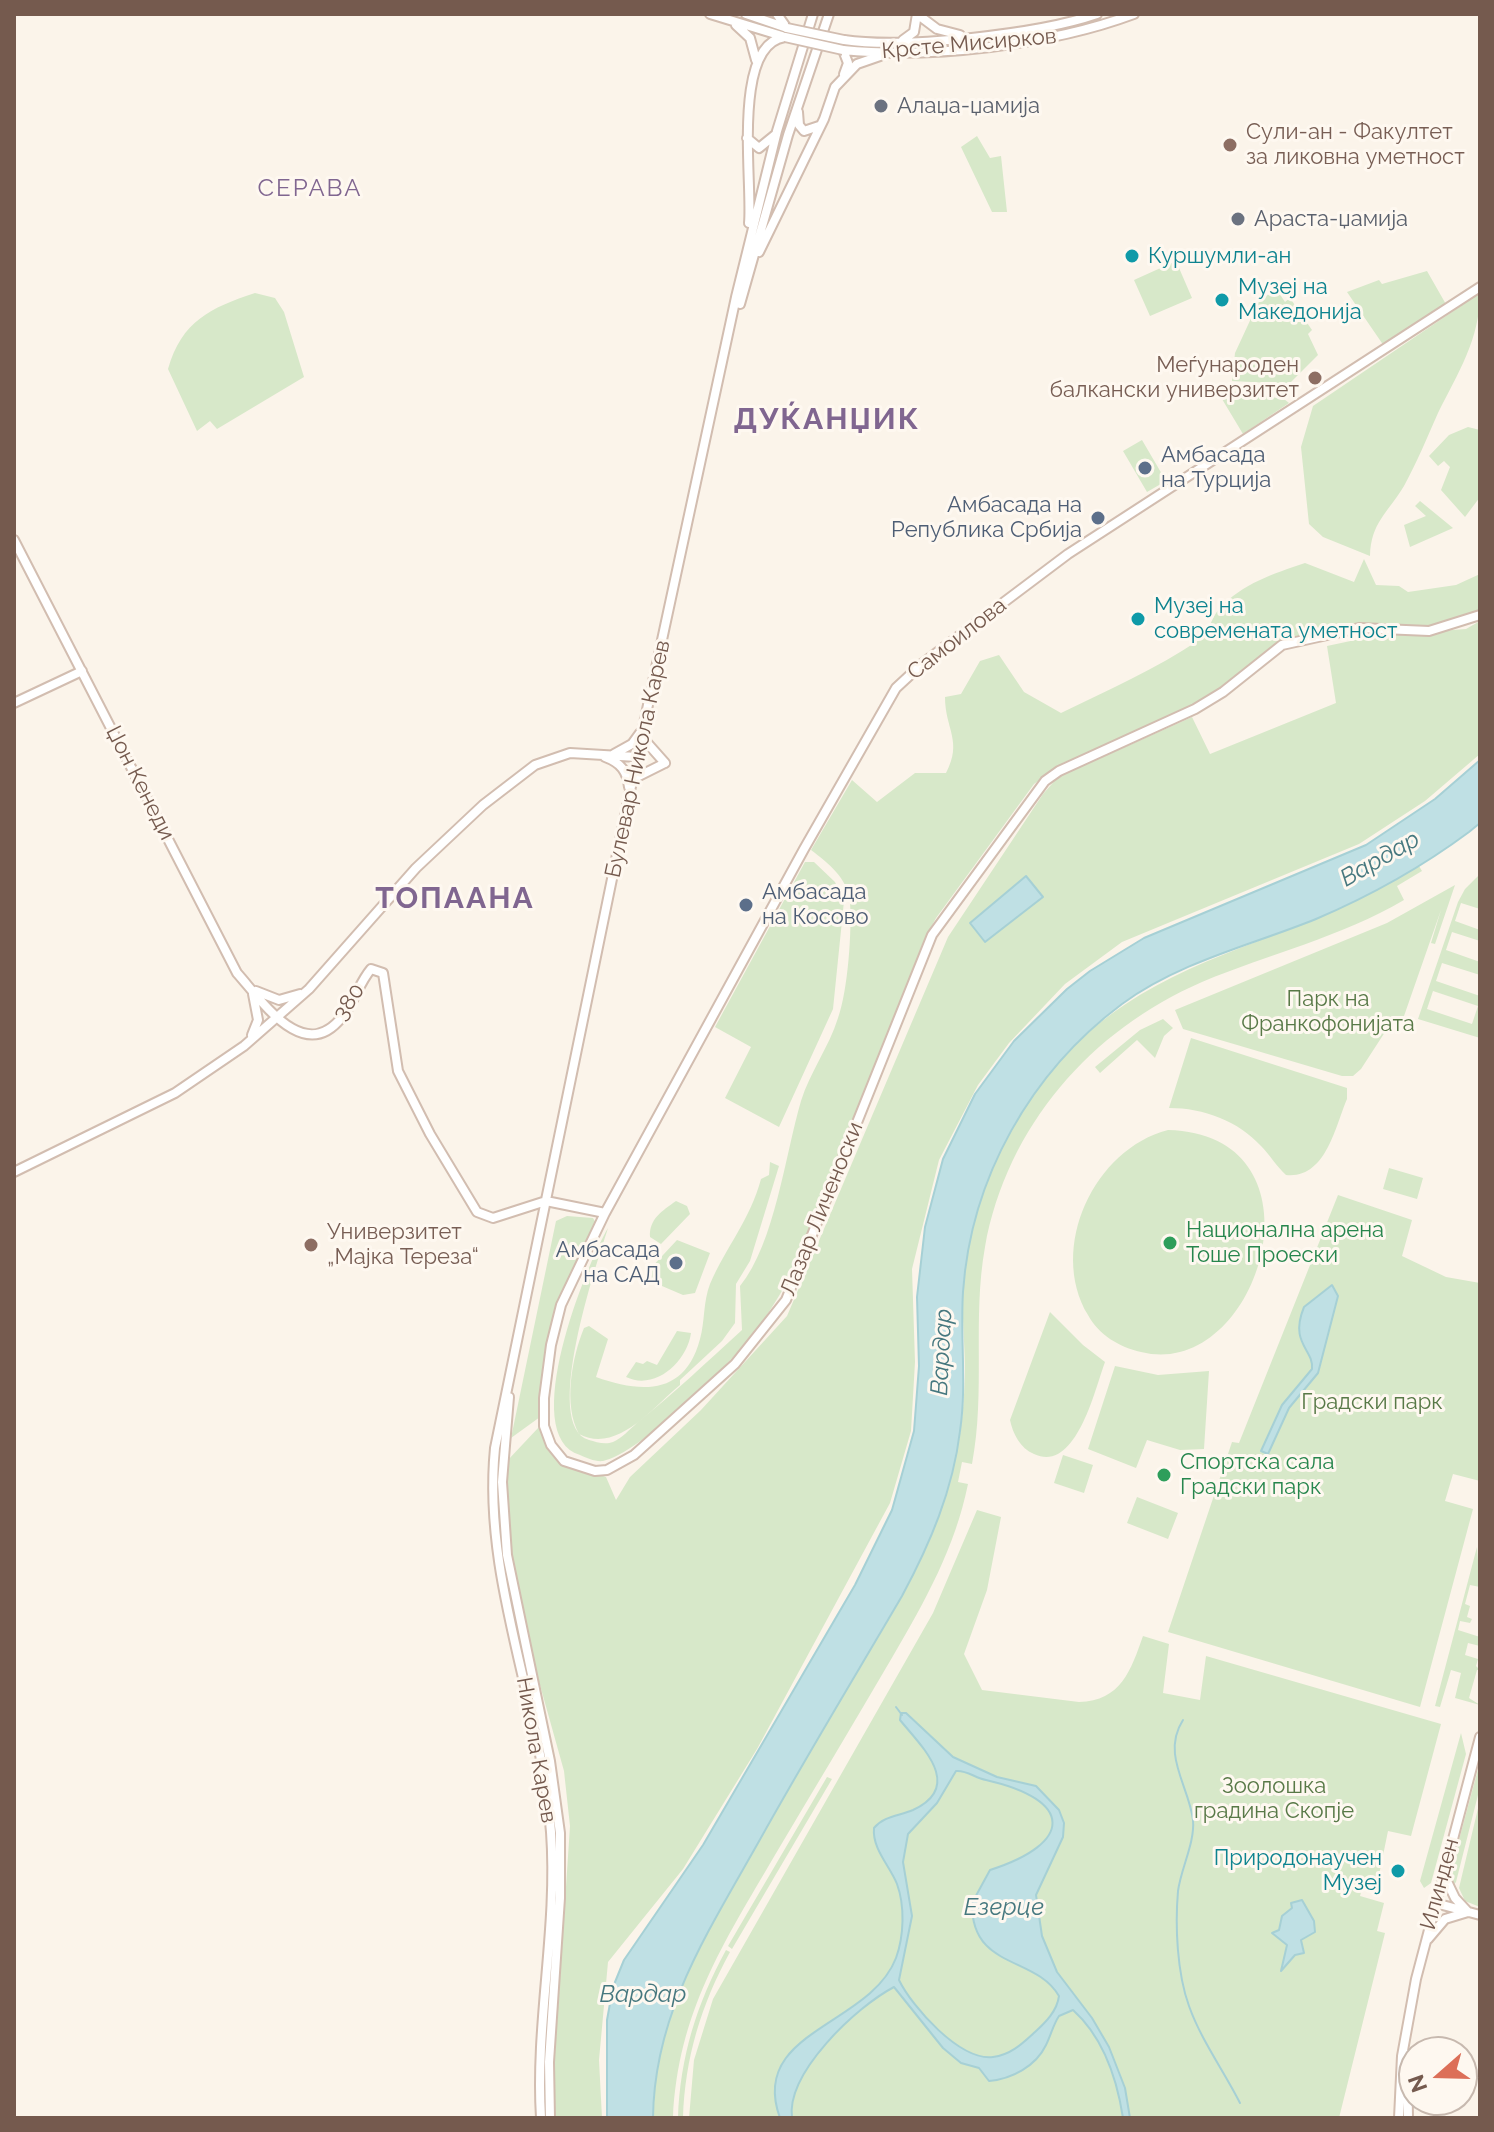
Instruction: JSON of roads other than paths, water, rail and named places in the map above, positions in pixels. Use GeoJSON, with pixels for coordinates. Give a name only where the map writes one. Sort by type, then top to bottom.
{"type":"FeatureCollection","features":[{"type":"Feature","properties":{"kind":"street","name":"Крсте Мисирков"},"geometry":{"type":"LineString","coordinates":[[710,14],[843,50],[884,54],[1060,36],[1134,14]]}},
{"type":"Feature","properties":{"kind":"street","name":"Крсте Мисирков"},"geometry":{"type":"LineString","coordinates":[[746,14],[786,33],[899,42],[1038,28],[1097,14]]}},
{"type":"Feature","properties":{"kind":"street"},"geometry":{"type":"LineString","coordinates":[[748,262],[751,195],[745,134],[764,46],[786,33],[777,14]]}},
{"type":"Feature","properties":{"kind":"street","name":"Булевар Никола Карев"},"geometry":{"type":"LineString","coordinates":[[546,1201],[642,732],[734,317],[777,131],[813,14]]}},
{"type":"Feature","properties":{"kind":"street","name":"Булевар Никола Карев"},"geometry":{"type":"LineString","coordinates":[[748,262],[829,14]]}},
{"type":"Feature","properties":{"kind":"street"},"geometry":{"type":"LineString","coordinates":[[899,42],[914,32],[917,14],[937,29],[965,37]]}},
{"type":"Feature","properties":{"kind":"street"},"geometry":{"type":"LineString","coordinates":[[728,20],[750,38],[757,68]]}},
{"type":"Feature","properties":{"kind":"street"},"geometry":{"type":"LineString","coordinates":[[748,262],[822,123],[833,90],[844,74],[848,63],[843,50]]}},
{"type":"Feature","properties":{"kind":"street"},"geometry":{"type":"LineString","coordinates":[[844,74],[862,61],[884,54]]}},
{"type":"Feature","properties":{"kind":"street"},"geometry":{"type":"LineString","coordinates":[[799,103],[802,129],[812,131],[822,123]]}},
{"type":"Feature","properties":{"kind":"street"},"geometry":{"type":"LineString","coordinates":[[745,134],[751,145],[759,148],[777,131]]}},
{"type":"Feature","properties":{"kind":"street","name":"Самоилова"},"geometry":{"type":"LineString","coordinates":[[605,1213],[802,852],[896,688],[923,663],[1068,554],[1480,287]]}},
{"type":"Feature","properties":{"kind":"street","name":"Џон Кенеди"},"geometry":{"type":"LineString","coordinates":[[14,540],[222,946],[237,973],[279,1017]]}},
{"type":"Feature","properties":{"kind":"street","name":"Лазар Личеноски"},"geometry":{"type":"LineString","coordinates":[[605,1213],[561,1305],[551,1345],[544,1398],[544,1426],[551,1445],[564,1461],[595,1471],[607,1470],[634,1455],[700,1398],[735,1364],[786,1300],[932,935],[1045,781],[1059,771],[1195,709],[1223,692],[1282,645],[1359,628],[1429,631],[1480,615]]}},
{"type":"Feature","properties":{"kind":"street"},"geometry":{"type":"LineString","coordinates":[[14,703],[82,671]]}},
{"type":"Feature","properties":{"kind":"street"},"geometry":{"type":"LineString","coordinates":[[613,754],[632,744],[642,732],[650,750],[665,763],[633,779]]}},
{"type":"Feature","properties":{"kind":"street"},"geometry":{"type":"LineString","coordinates":[[593,752],[618,762],[627,775],[630,795]]}},
{"type":"Feature","properties":{"kind":"street"},"geometry":{"type":"LineString","coordinates":[[14,1172],[175,1093],[247,1043],[309,989],[416,868],[483,805],[550,757],[593,752],[637,757]]}},
{"type":"Feature","properties":{"kind":"street","name":"380"},"geometry":{"type":"LineString","coordinates":[[279,1017],[303,1035],[322,1035],[341,1018],[368,973],[377,969],[385,978],[398,1071],[430,1134],[475,1209],[482,1216],[493,1218],[546,1201]]}},
{"type":"Feature","properties":{"kind":"street"},"geometry":{"type":"LineString","coordinates":[[247,1043],[258,1020],[252,990],[282,1000],[309,989]]}},
{"type":"Feature","properties":{"kind":"street"},"geometry":{"type":"LineString","coordinates":[[546,1201],[605,1213]]}},
{"type":"Feature","properties":{"kind":"street","name":"Никола Карев"},"geometry":{"type":"LineString","coordinates":[[541,2118],[539,2064],[551,1911],[551,1835],[543,1767],[507,1606],[496,1535],[494,1463],[546,1201]]}},
{"type":"Feature","properties":{"kind":"street","name":"Никола Карев"},"geometry":{"type":"LineString","coordinates":[[508,1386],[502,1482],[507,1555],[550,1761],[560,1833],[550,2118]]}},
{"type":"Feature","properties":{"kind":"street","name":"Илинден"},"geometry":{"type":"LineString","coordinates":[[1399,2118],[1407,2033],[1423,1946],[1480,1737]]}},
{"type":"Feature","properties":{"kind":"street"},"geometry":{"type":"LineString","coordinates":[[1443,1873],[1455,1898],[1468,1912]]}},
{"type":"Feature","properties":{"kind":"street"},"geometry":{"type":"LineString","coordinates":[[1435,1903],[1480,1915]]}},
{"type":"Feature","properties":{"kind":"street"},"geometry":{"type":"LineString","coordinates":[[1423,1946],[1445,1919],[1468,1912]]}},
{"type":"Feature","properties":{"kind":"street","name":"Илинден"},"geometry":{"type":"LineString","coordinates":[[1407,2033],[1408,2118]]}},
{"type":"Feature","properties":{"kind":"water","name":"Вардар"},"geometry":{"type":"Polygon","coordinates":[[[1480,760],[1480,823],[1469,832],[1414,869],[1356,901],[1216,956],[1144,989],[1089,1031],[1034,1095],[1011,1130],[978,1208],[968,1249],[963,1292],[960,1431],[952,1474],[931,1536],[902,1596],[775,1812],[687,1974],[663,2043],[653,2118],[607,2118],[607,2020],[613,1987],[624,1960],[703,1845],[855,1585],[892,1510],[914,1431],[919,1366],[917,1297],[925,1227],[943,1159],[975,1094],[1014,1041],[1090,971],[1144,938],[1366,845],[1435,799],[1480,760]]]}},
{"type":"Feature","properties":{"kind":"water"},"geometry":{"type":"Polygon","coordinates":[[[1026,876],[1043,897],[985,942],[970,923],[1026,876]]]}},
{"type":"Feature","properties":{"kind":"water"},"geometry":{"type":"Polygon","coordinates":[[[1332,1285],[1338,1296],[1318,1373],[1289,1408],[1268,1454],[1261,1451],[1282,1405],[1312,1369],[1312,1362],[1300,1338],[1300,1319],[1304,1307],[1332,1285]]]}},
{"type":"Feature","properties":{"kind":"water","name":"Езерце"},"geometry":{"type":"Polygon","coordinates":[[[901,1713],[906,1713],[953,1757],[997,1777],[1036,1786],[1059,1810],[1064,1823],[1063,1837],[1036,1895],[1042,1936],[1057,1972],[1092,2018],[1109,2047],[1125,2088],[1130,2118],[1123,2118],[1117,2088],[1100,2046],[1073,2010],[1059,2016],[1042,2052],[1030,2065],[1015,2074],[989,2081],[979,2068],[961,2063],[943,2048],[894,1987],[861,2010],[826,2043],[800,2081],[793,2100],[792,2118],[780,2118],[775,2089],[781,2066],[796,2047],[882,1981],[899,1949],[902,1921],[900,1893],[879,1850],[874,1828],[882,1821],[913,1810],[928,1800],[936,1789],[937,1778],[927,1754],[900,1720],[901,1713]],[[956,1771],[937,1803],[908,1834],[903,1862],[912,1916],[899,1980],[926,2017],[952,2042],[980,2056],[993,2057],[1011,2051],[1035,2032],[1053,2011],[1059,1996],[1048,1983],[993,1951],[982,1940],[974,1925],[972,1903],[990,1870],[1018,1859],[1037,1847],[1049,1835],[1052,1822],[1048,1810],[1036,1799],[956,1771]]]}},
{"type":"Feature","properties":{"kind":"water"},"geometry":{"type":"Polygon","coordinates":[[[1302,1900],[1314,1921],[1315,1932],[1301,1940],[1304,1953],[1295,1955],[1281,1971],[1287,1945],[1272,1933],[1279,1930],[1282,1916],[1292,1908],[1291,1903],[1302,1900]]]}},
{"type":"Feature","properties":{"kind":"waterway"},"geometry":{"type":"LineString","coordinates":[[896,1707],[902,1715]]}},
{"type":"Feature","properties":{"kind":"waterway"},"geometry":{"type":"LineString","coordinates":[[1183,1720],[1177,1733],[1175,1758],[1191,1807],[1193,1829],[1178,1891],[1179,1964],[1194,2019],[1240,2103]]}},
{"type":"Feature","properties":{"kind":"place","name":"Алаџа-џамија"},"geometry":{"type":"Point","coordinates":[881,106]}},
{"type":"Feature","properties":{"kind":"place","name":"Сули-ан - Факултет за ликовна уметност"},"geometry":{"type":"Point","coordinates":[1230,145]}},
{"type":"Feature","properties":{"kind":"place","name":"Араста-џамија"},"geometry":{"type":"Point","coordinates":[1238,219]}},
{"type":"Feature","properties":{"kind":"place","name":"Куршумли-ан"},"geometry":{"type":"Point","coordinates":[1132,256]}},
{"type":"Feature","properties":{"kind":"place","name":"Музеј на Македонија"},"geometry":{"type":"Point","coordinates":[1222,300]}},
{"type":"Feature","properties":{"kind":"place","name":"Меѓународен балкански универзитет"},"geometry":{"type":"Point","coordinates":[1315,378]}},
{"type":"Feature","properties":{"kind":"place","name":"Амбасада на Турција"},"geometry":{"type":"Point","coordinates":[1145,468]}},
{"type":"Feature","properties":{"kind":"place","name":"Амбасада на Република Србија"},"geometry":{"type":"Point","coordinates":[1098,518]}},
{"type":"Feature","properties":{"kind":"place","name":"Музеј на современата уметност"},"geometry":{"type":"Point","coordinates":[1138,619]}},
{"type":"Feature","properties":{"kind":"place","name":"Амбасада на Косово"},"geometry":{"type":"Point","coordinates":[746,905]}},
{"type":"Feature","properties":{"kind":"place","name":"Национална арена Тоше Проески"},"geometry":{"type":"Point","coordinates":[1170,1243]}},
{"type":"Feature","properties":{"kind":"place","name":"Универзитет „Мајка Тереза“"},"geometry":{"type":"Point","coordinates":[311,1245]}},
{"type":"Feature","properties":{"kind":"place","name":"Амбасада на САД"},"geometry":{"type":"Point","coordinates":[676,1263]}},
{"type":"Feature","properties":{"kind":"place","name":"Спортска сала Градски парк"},"geometry":{"type":"Point","coordinates":[1164,1475]}},
{"type":"Feature","properties":{"kind":"place","name":"Природонаучен Музеј"},"geometry":{"type":"Point","coordinates":[1398,1871]}},
{"type":"Feature","properties":{"kind":"district","name":"СЕРАВА"},"geometry":{"type":"Point","coordinates":[310,189]}},
{"type":"Feature","properties":{"kind":"district","name":"ДУЌАНЏИК"},"geometry":{"type":"Point","coordinates":[827,420]}},
{"type":"Feature","properties":{"kind":"district","name":"ТОПААНА"},"geometry":{"type":"Point","coordinates":[455,899]}},
{"type":"Feature","properties":{"kind":"park label","name":"Парк на Франкофонијата"},"geometry":{"type":"Point","coordinates":[1328,1012]}},
{"type":"Feature","properties":{"kind":"park label","name":"Градски парк"},"geometry":{"type":"Point","coordinates":[1372,1402]}},
{"type":"Feature","properties":{"kind":"park label","name":"Зоолошка градина Скопје"},"geometry":{"type":"Point","coordinates":[1274,1798]}}]}
